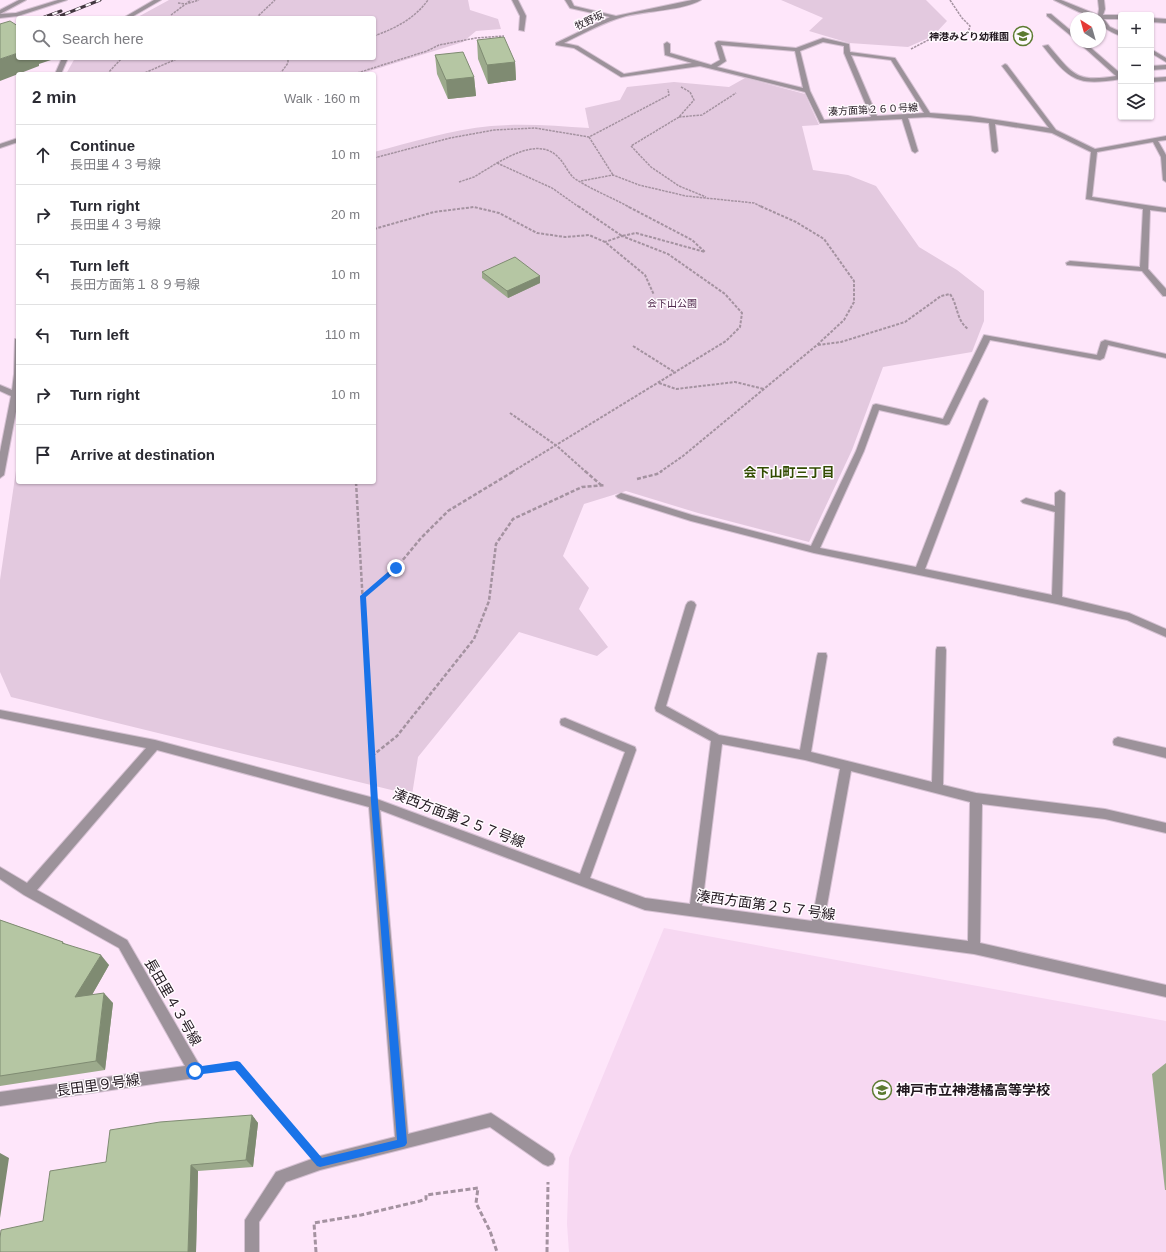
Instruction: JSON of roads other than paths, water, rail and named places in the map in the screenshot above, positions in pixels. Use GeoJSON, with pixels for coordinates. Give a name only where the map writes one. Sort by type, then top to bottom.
{"type":"FeatureCollection","features":[{"type":"Feature","properties":{"kind":"street"},"geometry":{"type":"LineString","coordinates":[[0,12],[23,0]]}},
{"type":"Feature","properties":{"kind":"street"},"geometry":{"type":"LineString","coordinates":[[0,16],[16,15],[64,0]]}},
{"type":"Feature","properties":{"kind":"street"},"geometry":{"type":"LineString","coordinates":[[130,16],[158,0]]}},
{"type":"Feature","properties":{"kind":"street"},"geometry":{"type":"LineString","coordinates":[[515,0],[523,16],[522,30]]}},
{"type":"Feature","properties":{"kind":"street"},"geometry":{"type":"LineString","coordinates":[[568,0],[572,7],[615,17]]}},
{"type":"Feature","properties":{"kind":"street","name":"牧野坂"},"geometry":{"type":"LineString","coordinates":[[698,0],[686,4],[615,17],[558,44],[576,47],[623,76],[700,64]]}},
{"type":"Feature","properties":{"kind":"street"},"geometry":{"type":"LineString","coordinates":[[1057,0],[1084,12]]}},
{"type":"Feature","properties":{"kind":"street"},"geometry":{"type":"LineString","coordinates":[[1101,0],[1101,12]]}},
{"type":"Feature","properties":{"kind":"street"},"geometry":{"type":"LineString","coordinates":[[1049,15],[1070,33]]}},
{"type":"Feature","properties":{"kind":"street"},"geometry":{"type":"LineString","coordinates":[[1106,17],[1118,17]]}},
{"type":"Feature","properties":{"kind":"street"},"geometry":{"type":"LineString","coordinates":[[1154,20],[1166,21]]}},
{"type":"Feature","properties":{"kind":"street"},"geometry":{"type":"LineString","coordinates":[[1106,25],[1108,28],[1118,33]]}},
{"type":"Feature","properties":{"kind":"street"},"geometry":{"type":"LineString","coordinates":[[712,67],[723,61],[718,42],[797,50],[822,40],[846,45],[847,53],[875,118]]}},
{"type":"Feature","properties":{"kind":"street"},"geometry":{"type":"LineString","coordinates":[[667,44],[667,54],[700,64],[807,91],[797,50]]}},
{"type":"Feature","properties":{"kind":"street"},"geometry":{"type":"LineString","coordinates":[[1046,46],[1070,73],[1077,78],[1095,80],[1118,77]]}},
{"type":"Feature","properties":{"kind":"street"},"geometry":{"type":"LineString","coordinates":[[1088,48],[1118,72]]}},
{"type":"Feature","properties":{"kind":"street"},"geometry":{"type":"LineString","coordinates":[[847,53],[893,58],[928,116]]}},
{"type":"Feature","properties":{"kind":"street"},"geometry":{"type":"LineString","coordinates":[[1154,53],[1166,60]]}},
{"type":"Feature","properties":{"kind":"street"},"geometry":{"type":"LineString","coordinates":[[59,72],[64,60]]}},
{"type":"Feature","properties":{"kind":"street"},"geometry":{"type":"LineString","coordinates":[[1005,66],[1054,131]]}},
{"type":"Feature","properties":{"kind":"street"},"geometry":{"type":"LineString","coordinates":[[1154,68],[1166,67]]}},
{"type":"Feature","properties":{"kind":"street"},"geometry":{"type":"LineString","coordinates":[[1154,80],[1166,79]]}},
{"type":"Feature","properties":{"kind":"street","name":"湊方面第２６０号線"},"geometry":{"type":"LineString","coordinates":[[807,91],[822,122],[928,116],[992,122],[1054,131],[1094,151]]}},
{"type":"Feature","properties":{"kind":"street"},"geometry":{"type":"LineString","coordinates":[[905,117],[915,151]]}},
{"type":"Feature","properties":{"kind":"street"},"geometry":{"type":"LineString","coordinates":[[992,122],[995,151]]}},
{"type":"Feature","properties":{"kind":"street"},"geometry":{"type":"LineString","coordinates":[[1166,138],[1094,151],[1088,198],[1166,210]]}},
{"type":"Feature","properties":{"kind":"street"},"geometry":{"type":"LineString","coordinates":[[0,146],[16,141]]}},
{"type":"Feature","properties":{"kind":"street"},"geometry":{"type":"LineString","coordinates":[[1155,141],[1164,157],[1166,180]]}},
{"type":"Feature","properties":{"kind":"street"},"geometry":{"type":"LineString","coordinates":[[1144,269],[1147,207]]}},
{"type":"Feature","properties":{"kind":"street"},"geometry":{"type":"LineString","coordinates":[[1070,263],[1144,269],[1166,294]]}},
{"type":"Feature","properties":{"kind":"street"},"geometry":{"type":"LineString","coordinates":[[814,550],[860,450],[876,407],[946,422],[987,337],[1100,358],[1105,342],[1166,356]]}},
{"type":"Feature","properties":{"kind":"street"},"geometry":{"type":"LineString","coordinates":[[0,388],[15,395]]}},
{"type":"Feature","properties":{"kind":"street"},"geometry":{"type":"LineString","coordinates":[[0,475],[16,388]]}},
{"type":"Feature","properties":{"kind":"street"},"geometry":{"type":"LineString","coordinates":[[920,570],[984,401]]}},
{"type":"Feature","properties":{"kind":"street"},"geometry":{"type":"LineString","coordinates":[[1057,600],[1060,493]]}},
{"type":"Feature","properties":{"kind":"street"},"geometry":{"type":"LineString","coordinates":[[621,496],[691,518],[814,550],[920,570],[1129,617],[1166,633]]}},
{"type":"Feature","properties":{"kind":"street"},"geometry":{"type":"LineString","coordinates":[[1026,501],[1059,510]]}},
{"type":"Feature","properties":{"kind":"street"},"geometry":{"type":"LineString","coordinates":[[691,605],[660,708],[717,739],[805,755],[976,798],[1105,814],[1166,828]]}},
{"type":"Feature","properties":{"kind":"street"},"geometry":{"type":"LineString","coordinates":[[937,788],[941,650]]}},
{"type":"Feature","properties":{"kind":"street"},"geometry":{"type":"LineString","coordinates":[[805,755],[822,656]]}},
{"type":"Feature","properties":{"kind":"street","name":"湊西方面第２５７号線"},"geometry":{"type":"LineString","coordinates":[[0,714],[155,745],[374,802],[645,904],[974,948],[1166,991]]}},
{"type":"Feature","properties":{"kind":"street"},"geometry":{"type":"LineString","coordinates":[[565,722],[631,750],[583,881]]}},
{"type":"Feature","properties":{"kind":"street"},"geometry":{"type":"LineString","coordinates":[[696,911],[717,739]]}},
{"type":"Feature","properties":{"kind":"street"},"geometry":{"type":"LineString","coordinates":[[1118,742],[1166,753]]}},
{"type":"Feature","properties":{"kind":"street"},"geometry":{"type":"LineString","coordinates":[[28,891],[155,745]]}},
{"type":"Feature","properties":{"kind":"street"},"geometry":{"type":"LineString","coordinates":[[817,927],[846,766]]}},
{"type":"Feature","properties":{"kind":"street"},"geometry":{"type":"LineString","coordinates":[[974,948],[976,798]]}},
{"type":"Feature","properties":{"kind":"street"},"geometry":{"type":"LineString","coordinates":[[374,802],[402,1143]]}},
{"type":"Feature","properties":{"kind":"street","name":"長田里４３号線"},"geometry":{"type":"LineString","coordinates":[[0,872],[28,891],[123,944],[195,1071]]}},
{"type":"Feature","properties":{"kind":"street","name":"長田里９号線"},"geometry":{"type":"LineString","coordinates":[[0,1099],[195,1071]]}},
{"type":"Feature","properties":{"kind":"street"},"geometry":{"type":"LineString","coordinates":[[252,1252],[252,1220],[281,1177],[320,1163],[491,1120],[548,1160]]}},
{"type":"Feature","properties":{"kind":"railway"},"geometry":{"type":"LineString","coordinates":[[60,16],[100,0]]}},
{"type":"Feature","properties":{"kind":"railway"},"geometry":{"type":"LineString","coordinates":[[47,16],[61,11]]}},
{"type":"Feature","properties":{"kind":"place","name":"神港みどり幼稚園"},"geometry":{"type":"Point","coordinates":[1023,36]}},
{"type":"Feature","properties":{"kind":"place","name":"神戸市立神港橘高等学校"},"geometry":{"type":"Point","coordinates":[882,1090]}},
{"type":"Feature","properties":{"kind":"district","name":"会下山町三丁目"},"geometry":{"type":"Point","coordinates":[789,472]}},
{"type":"Feature","properties":{"kind":"park label","name":"会下山公園"},"geometry":{"type":"Point","coordinates":[672,303]}}]}
